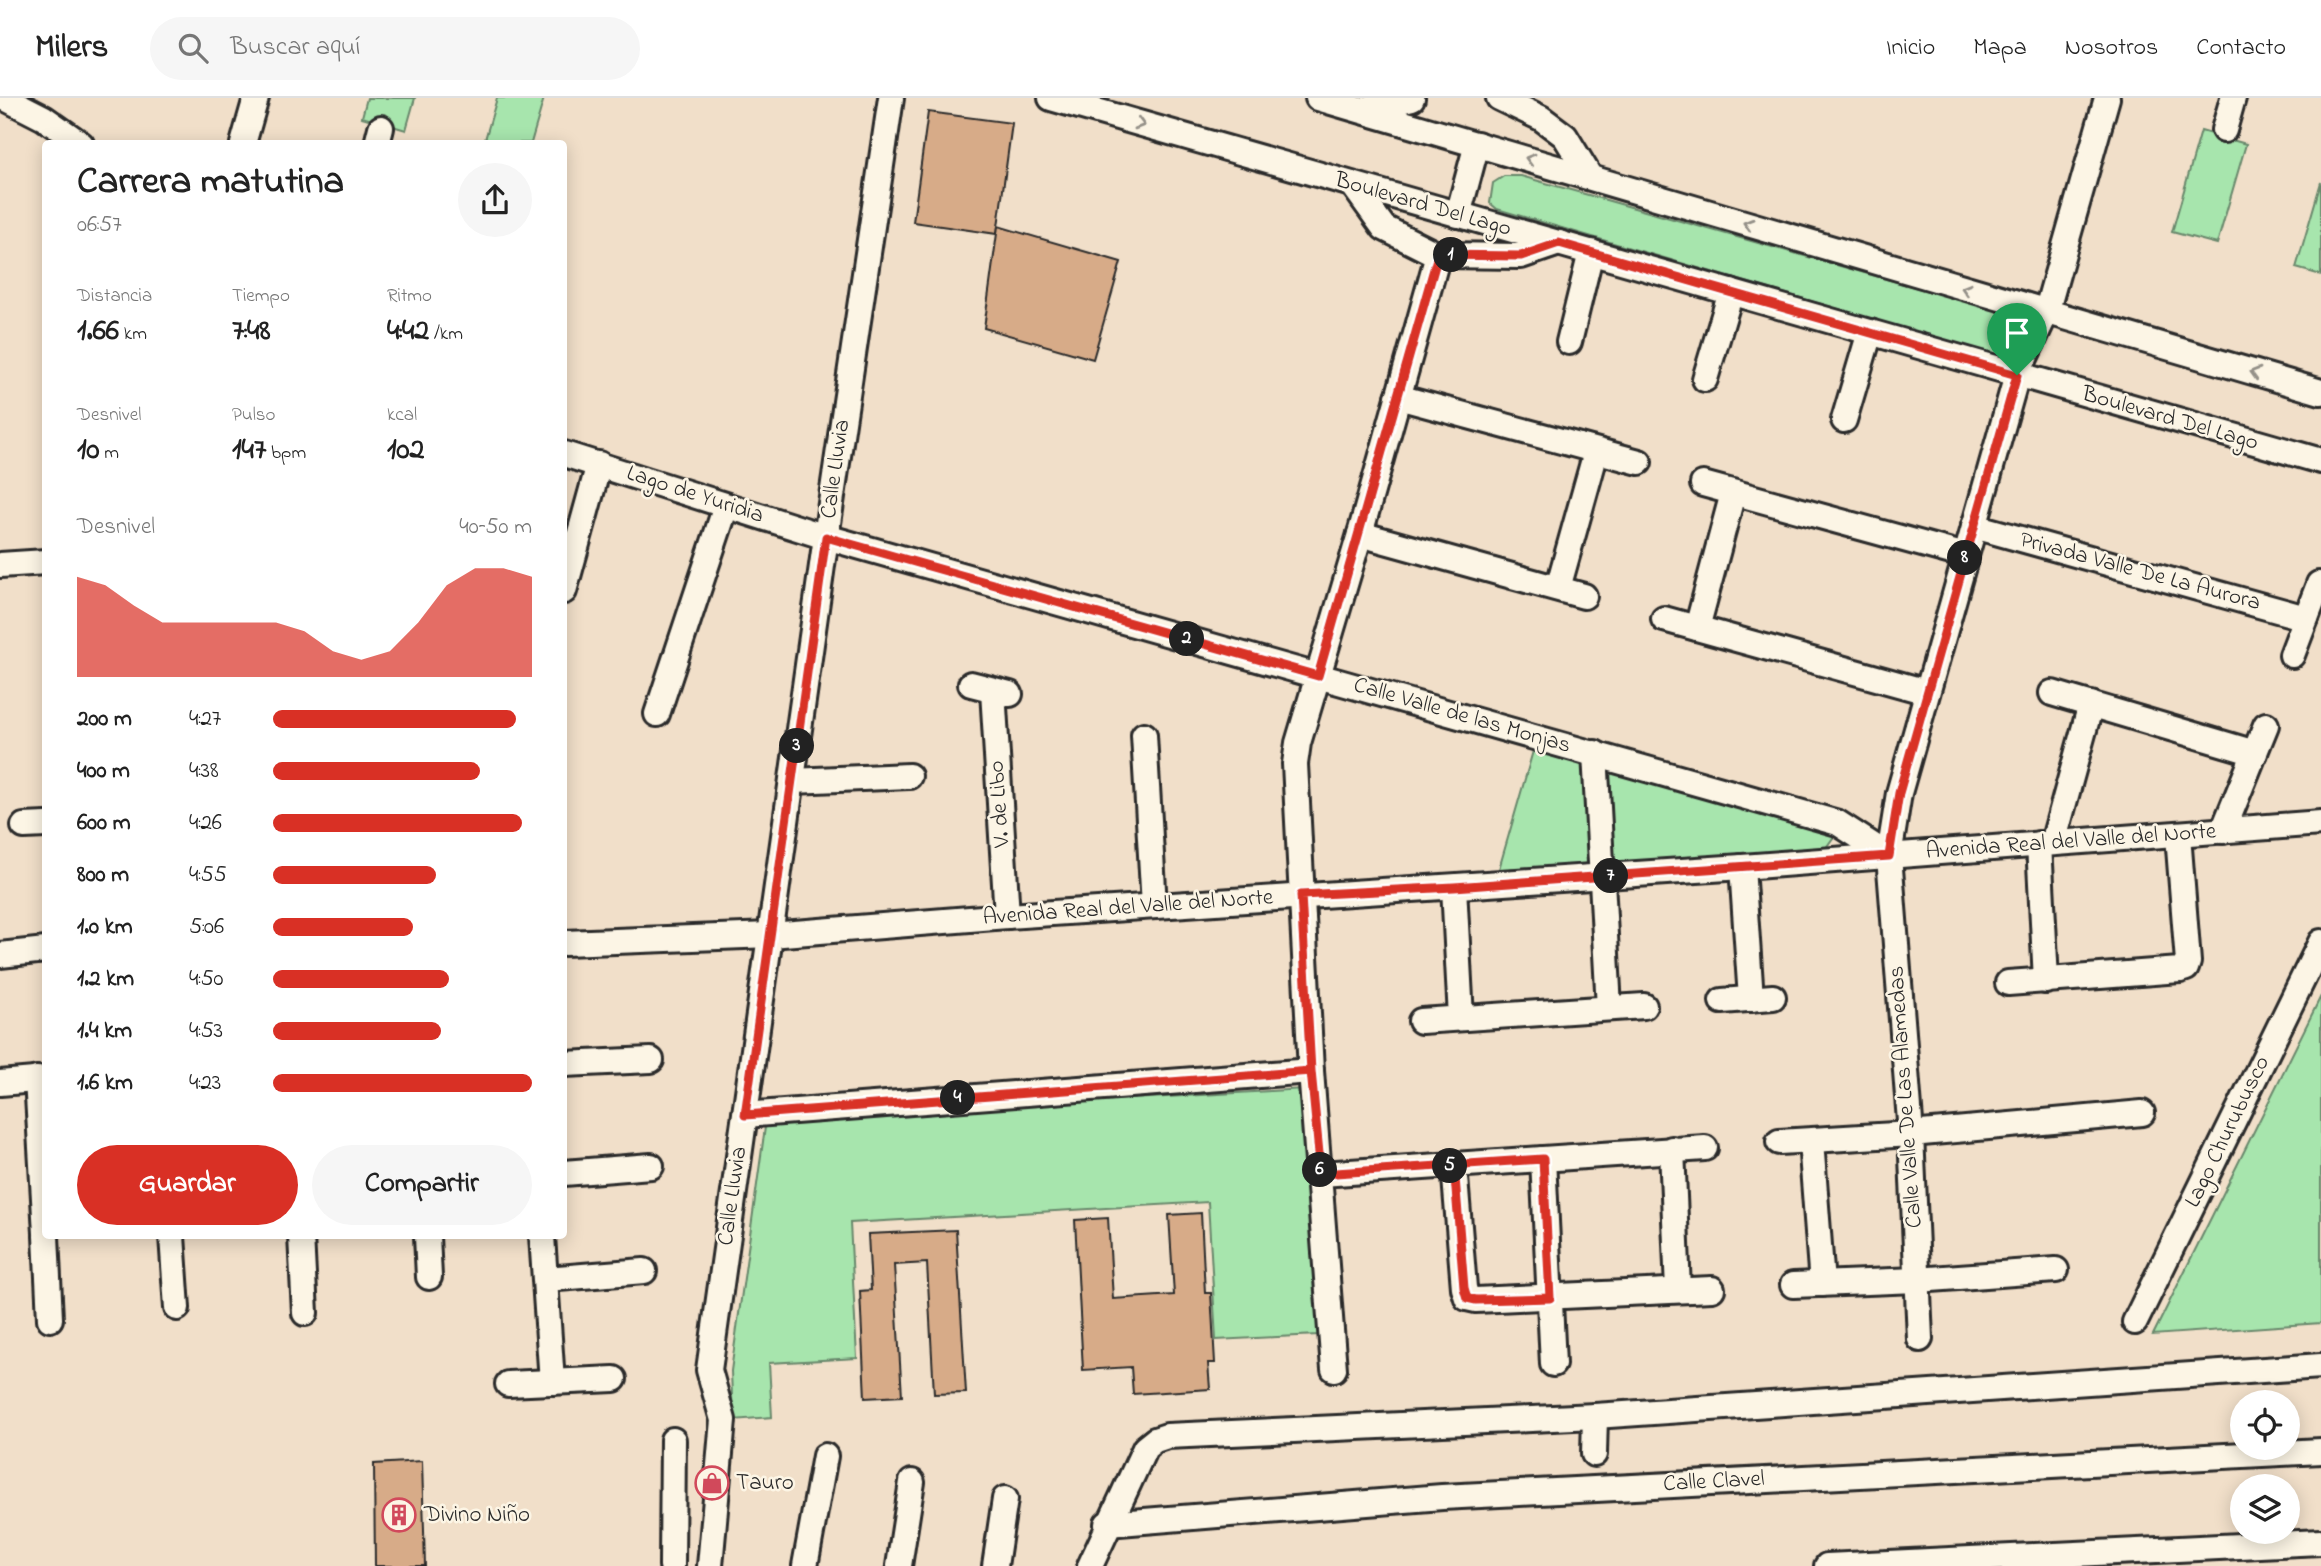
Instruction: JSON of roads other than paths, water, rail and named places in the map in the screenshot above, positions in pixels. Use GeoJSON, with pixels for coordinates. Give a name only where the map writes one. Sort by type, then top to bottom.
{"type":"FeatureCollection","features":[{"type":"Feature","properties":{"kind":"street"},"geometry":{"type":"LineString","coordinates":[[5,98],[44,118],[75,140]]}},
{"type":"Feature","properties":{"kind":"street"},"geometry":{"type":"LineString","coordinates":[[244,140],[256,98]]}},
{"type":"Feature","properties":{"kind":"street","name":"Calle Lluvia"},"geometry":{"type":"LineString","coordinates":[[710,1566],[723,1420],[709,1370],[826,537],[891,98]]}},
{"type":"Feature","properties":{"kind":"street","name":"Boulevard Del Lago"},"geometry":{"type":"LineString","coordinates":[[1051,98],[2321,461]]}},
{"type":"Feature","properties":{"kind":"street"},"geometry":{"type":"LineString","coordinates":[[1318,98],[2321,392]]}},
{"type":"Feature","properties":{"kind":"street"},"geometry":{"type":"LineString","coordinates":[[1361,111],[1412,98]]}},
{"type":"Feature","properties":{"kind":"street"},"geometry":{"type":"LineString","coordinates":[[1499,98],[1541,118],[1565,136],[1590,177]]}},
{"type":"Feature","properties":{"kind":"street","name":"Calle Valle De Las Alamedas"},"geometry":{"type":"LineString","coordinates":[[1920,1339],[1911,1134],[1889,856],[1899,793],[2017,375],[2046,313],[2107,98]]}},
{"type":"Feature","properties":{"kind":"street"},"geometry":{"type":"LineString","coordinates":[[2224,130],[2233,98]]}},
{"type":"Feature","properties":{"kind":"street"},"geometry":{"type":"LineString","coordinates":[[1458,215],[1476,144]]}},
{"type":"Feature","properties":{"kind":"street"},"geometry":{"type":"LineString","coordinates":[[1353,185],[1384,228],[1438,255],[1521,256],[1559,243]]}},
{"type":"Feature","properties":{"kind":"street"},"geometry":{"type":"LineString","coordinates":[[1570,342],[1591,252]]}},
{"type":"Feature","properties":{"kind":"street"},"geometry":{"type":"LineString","coordinates":[[1334,1369],[1311,1071],[1295,764],[1298,743],[1438,255]]}},
{"type":"Feature","properties":{"kind":"street"},"geometry":{"type":"LineString","coordinates":[[1705,379],[1731,292]]}},
{"type":"Feature","properties":{"kind":"street"},"geometry":{"type":"LineString","coordinates":[[1843,420],[1870,332]]}},
{"type":"Feature","properties":{"kind":"street"},"geometry":{"type":"LineString","coordinates":[[1398,397],[1639,462]]}},
{"type":"Feature","properties":{"kind":"street"},"geometry":{"type":"LineString","coordinates":[[1558,588],[1597,452]]}},
{"type":"Feature","properties":{"kind":"street","name":"Lago de Yuridia"},"geometry":{"type":"LineString","coordinates":[[567,455],[826,537]]}},
{"type":"Feature","properties":{"kind":"street"},"geometry":{"type":"LineString","coordinates":[[567,581],[599,464]]}},
{"type":"Feature","properties":{"kind":"street"},"geometry":{"type":"LineString","coordinates":[[1703,484],[1966,555]]}},
{"type":"Feature","properties":{"kind":"street"},"geometry":{"type":"LineString","coordinates":[[1698,628],[1733,493]]}},
{"type":"Feature","properties":{"kind":"street"},"geometry":{"type":"LineString","coordinates":[[657,714],[726,506]]}},
{"type":"Feature","properties":{"kind":"street","name":"Privada Valle De La Aurora"},"geometry":{"type":"LineString","coordinates":[[1974,526],[2306,618]]}},
{"type":"Feature","properties":{"kind":"street"},"geometry":{"type":"LineString","coordinates":[[1360,534],[1584,596]]}},
{"type":"Feature","properties":{"kind":"street","name":"Calle Valle de las Monjas"},"geometry":{"type":"LineString","coordinates":[[826,537],[1838,823],[1889,856]]}},
{"type":"Feature","properties":{"kind":"street"},"geometry":{"type":"LineString","coordinates":[[0,565],[42,562]]}},
{"type":"Feature","properties":{"kind":"street"},"geometry":{"type":"LineString","coordinates":[[2292,655],[2319,584]]}},
{"type":"Feature","properties":{"kind":"street"},"geometry":{"type":"LineString","coordinates":[[1664,619],[1927,692]]}},
{"type":"Feature","properties":{"kind":"street","name":"V. de Libo"},"geometry":{"type":"LineString","coordinates":[[991,690],[1007,916]]}},
{"type":"Feature","properties":{"kind":"street"},"geometry":{"type":"LineString","coordinates":[[2052,693],[2255,753]]}},
{"type":"Feature","properties":{"kind":"street"},"geometry":{"type":"LineString","coordinates":[[2046,981],[2046,844],[2091,704]]}},
{"type":"Feature","properties":{"kind":"street"},"geometry":{"type":"LineString","coordinates":[[2223,831],[2266,725]]}},
{"type":"Feature","properties":{"kind":"street"},"geometry":{"type":"LineString","coordinates":[[1143,735],[1154,906]]}},
{"type":"Feature","properties":{"kind":"street"},"geometry":{"type":"LineString","coordinates":[[1595,754],[1609,1009]]}},
{"type":"Feature","properties":{"kind":"street"},"geometry":{"type":"LineString","coordinates":[[792,781],[908,774]]}},
{"type":"Feature","properties":{"kind":"street","name":"Avenida Real del Valle del Norte"},"geometry":{"type":"LineString","coordinates":[[567,943],[770,935],[1301,895],[1742,867],[2321,823]]}},
{"type":"Feature","properties":{"kind":"street"},"geometry":{"type":"LineString","coordinates":[[2008,983],[2186,968],[2188,962],[2178,835]]}},
{"type":"Feature","properties":{"kind":"street"},"geometry":{"type":"LineString","coordinates":[[1722,1001],[1762,998],[1742,867]]}},
{"type":"Feature","properties":{"kind":"street"},"geometry":{"type":"LineString","coordinates":[[1454,887],[1461,1018]]}},
{"type":"Feature","properties":{"kind":"street","name":"Lago Churubusco"},"geometry":{"type":"LineString","coordinates":[[2135,1322],[2321,942]]}},
{"type":"Feature","properties":{"kind":"street"},"geometry":{"type":"LineString","coordinates":[[0,954],[42,950]]}},
{"type":"Feature","properties":{"kind":"street"},"geometry":{"type":"LineString","coordinates":[[1422,1021],[1644,1006]]}},
{"type":"Feature","properties":{"kind":"street"},"geometry":{"type":"LineString","coordinates":[[567,1064],[651,1060]]}},
{"type":"Feature","properties":{"kind":"street"},"geometry":{"type":"LineString","coordinates":[[745,1115],[1311,1071]]}},
{"type":"Feature","properties":{"kind":"street"},"geometry":{"type":"LineString","coordinates":[[0,1083],[41,1079],[42,1110]]}},
{"type":"Feature","properties":{"kind":"street"},"geometry":{"type":"LineString","coordinates":[[1779,1142],[1911,1134],[2142,1113]]}},
{"type":"Feature","properties":{"kind":"street"},"geometry":{"type":"LineString","coordinates":[[1811,1141],[1822,1284]]}},
{"type":"Feature","properties":{"kind":"street"},"geometry":{"type":"LineString","coordinates":[[1321,1174],[1705,1148]]}},
{"type":"Feature","properties":{"kind":"street"},"geometry":{"type":"LineString","coordinates":[[1672,1149],[1678,1290]]}},
{"type":"Feature","properties":{"kind":"street"},"geometry":{"type":"LineString","coordinates":[[1543,1159],[1553,1364]]}},
{"type":"Feature","properties":{"kind":"street"},"geometry":{"type":"LineString","coordinates":[[1454,1165],[1467,1298],[1550,1298],[1712,1289]]}},
{"type":"Feature","properties":{"kind":"street"},"geometry":{"type":"LineString","coordinates":[[567,1173],[651,1166]]}},
{"type":"Feature","properties":{"kind":"street"},"geometry":{"type":"LineString","coordinates":[[46,1239],[50,1319]]}},
{"type":"Feature","properties":{"kind":"street"},"geometry":{"type":"LineString","coordinates":[[172,1239],[177,1308]]}},
{"type":"Feature","properties":{"kind":"street"},"geometry":{"type":"LineString","coordinates":[[301,1239],[305,1313]]}},
{"type":"Feature","properties":{"kind":"street"},"geometry":{"type":"LineString","coordinates":[[426,1239],[429,1277]]}},
{"type":"Feature","properties":{"kind":"street"},"geometry":{"type":"LineString","coordinates":[[542,1239],[552,1381]]}},
{"type":"Feature","properties":{"kind":"street"},"geometry":{"type":"LineString","coordinates":[[1793,1285],[2056,1270]]}},
{"type":"Feature","properties":{"kind":"street"},"geometry":{"type":"LineString","coordinates":[[546,1279],[643,1271]]}},
{"type":"Feature","properties":{"kind":"street"},"geometry":{"type":"LineString","coordinates":[[1090,1566],[1107,1524],[1145,1448],[1155,1440],[1167,1436],[1595,1416],[2321,1366]]}},
{"type":"Feature","properties":{"kind":"street"},"geometry":{"type":"LineString","coordinates":[[508,1384],[614,1379]]}},
{"type":"Feature","properties":{"kind":"street"},"geometry":{"type":"LineString","coordinates":[[1594,1454],[1595,1416]]}},
{"type":"Feature","properties":{"kind":"street"},"geometry":{"type":"LineString","coordinates":[[672,1566],[673,1440]]}},
{"type":"Feature","properties":{"kind":"street","name":"Calle Clavel"},"geometry":{"type":"LineString","coordinates":[[1107,1524],[1442,1497],[2321,1451]]}},
{"type":"Feature","properties":{"kind":"street"},"geometry":{"type":"LineString","coordinates":[[805,1566],[825,1456]]}},
{"type":"Feature","properties":{"kind":"street"},"geometry":{"type":"LineString","coordinates":[[899,1566],[912,1482]]}},
{"type":"Feature","properties":{"kind":"street"},"geometry":{"type":"LineString","coordinates":[[996,1566],[1005,1499]]}},
{"type":"Feature","properties":{"kind":"street"},"geometry":{"type":"LineString","coordinates":[[1827,1566],[2321,1542]]}},
{"type":"Feature","properties":{"kind":"place","name":"Tauro"},"geometry":{"type":"Point","coordinates":[712,1483]}},
{"type":"Feature","properties":{"kind":"place","name":"Divino Niño"},"geometry":{"type":"Point","coordinates":[399,1515]}}]}
